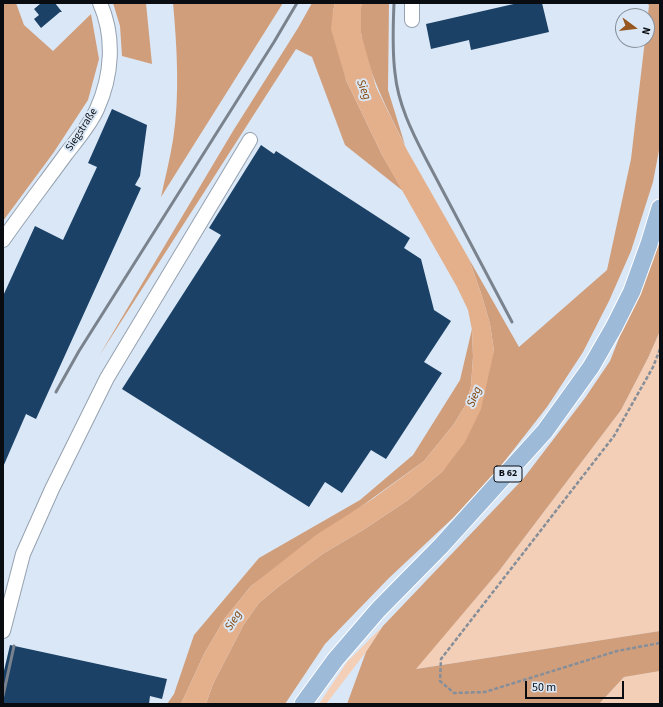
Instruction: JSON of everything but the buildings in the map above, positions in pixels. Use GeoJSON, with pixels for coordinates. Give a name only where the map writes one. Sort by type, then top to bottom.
{"type":"FeatureCollection","features":[{"type":"Feature","properties":{"kind":"main road","name":"B 62"},"geometry":{"type":"LineString","coordinates":[[303,704],[335,660],[378,610],[441,546],[545,431],[591,367],[614,327],[632,291],[650,244],[660,208]]}},
{"type":"Feature","properties":{"kind":"street","name":"Siegstraße"},"geometry":{"type":"LineString","coordinates":[[3,240],[79,137],[96,110],[104,88],[110,46],[108,29],[100,3]]}},
{"type":"Feature","properties":{"kind":"street"},"geometry":{"type":"LineString","coordinates":[[412,3],[412,20]]}},
{"type":"Feature","properties":{"kind":"street"},"geometry":{"type":"LineString","coordinates":[[3,631],[23,554],[52,489],[107,378],[250,140]]}},
{"type":"Feature","properties":{"kind":"path"},"geometry":{"type":"LineString","coordinates":[[660,349],[653,367],[614,436],[441,659],[440,681],[454,693],[485,692],[617,650],[660,643]]}},
{"type":"Feature","properties":{"kind":"shaded area"},"geometry":{"type":"Polygon","coordinates":[[[3,3],[16,3],[24,25],[53,51],[91,14],[99,59],[88,100],[54,152],[3,221],[3,3]]]}},
{"type":"Feature","properties":{"kind":"shaded area"},"geometry":{"type":"Polygon","coordinates":[[[113,3],[146,3],[152,64],[122,56],[120,26],[113,3]]]}},
{"type":"Feature","properties":{"kind":"shaded area"},"geometry":{"type":"Polygon","coordinates":[[[173,3],[283,3],[161,197],[172,147],[177,106],[177,54],[173,3]]]}},
{"type":"Feature","properties":{"kind":"shaded area"},"geometry":{"type":"Polygon","coordinates":[[[312,3],[335,3],[333,11],[346,80],[382,155],[403,191],[345,145],[312,57],[296,49],[99,356],[233,131],[298,28],[312,3]]]}},
{"type":"Feature","properties":{"kind":"shaded area"},"geometry":{"type":"Polygon","coordinates":[[[362,3],[389,3],[388,90],[405,145],[381,95],[366,56],[360,19],[362,3]]]}},
{"type":"Feature","properties":{"kind":"shaded area"},"geometry":{"type":"Polygon","coordinates":[[[646,3],[660,3],[660,145],[653,182],[631,251],[609,301],[583,352],[547,407],[500,467],[454,517],[389,578],[325,644],[285,704],[206,704],[213,684],[244,624],[259,603],[324,553],[363,530],[408,500],[443,471],[494,351],[490,324],[469,259],[519,347],[607,270],[631,159],[644,48],[655,48],[655,8],[649,8],[649,5],[646,3]]]}},
{"type":"Feature","properties":{"kind":"shaded area"},"geometry":{"type":"Polygon","coordinates":[[[660,235],[660,331],[621,410],[499,571],[416,669],[660,631],[660,671],[624,677],[599,704],[347,704],[366,652],[383,626],[523,479],[585,398],[610,361],[660,235]]]}},
{"type":"Feature","properties":{"kind":"shaded area"},"geometry":{"type":"Polygon","coordinates":[[[472,329],[473,357],[471,386],[466,404],[454,424],[424,461],[251,586],[225,618],[204,654],[181,704],[167,704],[174,694],[194,635],[259,558],[360,500],[413,455],[460,380],[472,329]]]}},
{"type":"Feature","properties":{"kind":"shaded area"},"geometry":{"type":"Polygon","coordinates":[[[660,331],[660,631],[415,669],[499,571],[621,410],[660,331]]]}},
{"type":"Feature","properties":{"kind":"shaded area"},"geometry":{"type":"Polygon","coordinates":[[[383,626],[366,652],[326,704],[319,704],[347,662],[383,626]]]}},
{"type":"Feature","properties":{"kind":"shaded area"},"geometry":{"type":"Polygon","coordinates":[[[660,671],[660,704],[599,704],[624,677],[660,671]]]}},
{"type":"Feature","properties":{"kind":"water","name":"Sieg"},"geometry":{"type":"Polygon","coordinates":[[[335,3],[362,3],[361,34],[376,87],[407,150],[469,259],[490,324],[494,351],[481,409],[465,442],[443,471],[408,500],[363,530],[324,553],[259,603],[244,624],[213,684],[206,704],[181,704],[204,654],[225,618],[251,586],[316,535],[374,498],[424,461],[454,424],[466,404],[471,386],[473,357],[472,330],[468,310],[457,287],[382,155],[346,80],[331,29],[335,3]]]}},
{"type":"Feature","properties":{"kind":"railway"},"geometry":{"type":"LineString","coordinates":[[56,392],[79,351],[274,42],[297,3]]}},
{"type":"Feature","properties":{"kind":"railway"},"geometry":{"type":"LineString","coordinates":[[394,3],[394,64],[399,96],[406,118],[512,322]]}},
{"type":"Feature","properties":{"kind":"railway"},"geometry":{"type":"LineString","coordinates":[[3,696],[14,646]]}}]}
